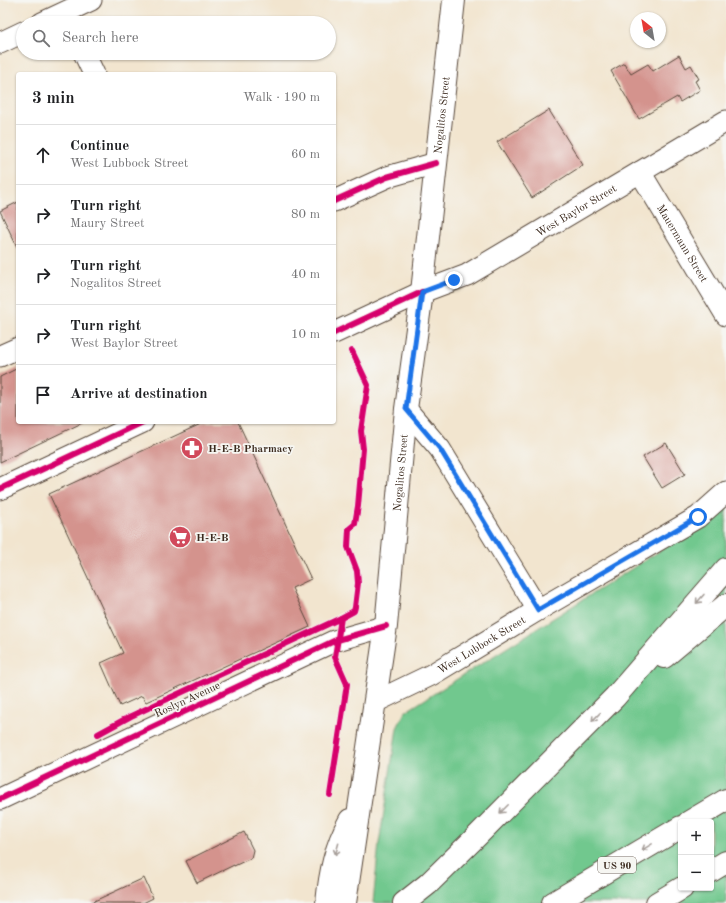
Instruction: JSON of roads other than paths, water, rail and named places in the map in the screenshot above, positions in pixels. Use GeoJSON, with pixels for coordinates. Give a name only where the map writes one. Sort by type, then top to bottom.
{"type":"FeatureCollection","features":[{"type":"Feature","properties":{"kind":"main road","name":"Nogalitos Street"},"geometry":{"type":"LineString","coordinates":[[345,903],[386,626],[406,409],[422,292],[454,0]]}},
{"type":"Feature","properties":{"kind":"main road"},"geometry":{"type":"LineString","coordinates":[[404,903],[428,884],[615,697],[726,569]]}},
{"type":"Feature","properties":{"kind":"main road"},"geometry":{"type":"LineString","coordinates":[[615,697],[726,605]]}},
{"type":"Feature","properties":{"kind":"main road"},"geometry":{"type":"LineString","coordinates":[[694,819],[726,800]]}},
{"type":"Feature","properties":{"kind":"main road","name":"Nogalitos Street"},"geometry":{"type":"LineString","coordinates":[[327,903],[329,878],[341,837],[361,802]]}},
{"type":"Feature","properties":{"kind":"main road","name":"US 90"},"geometry":{"type":"LineString","coordinates":[[553,903],[678,829]]}},
{"type":"Feature","properties":{"kind":"main road"},"geometry":{"type":"LineString","coordinates":[[714,869],[726,862]]}},
{"type":"Feature","properties":{"kind":"main road"},"geometry":{"type":"LineString","coordinates":[[657,903],[678,890]]}},
{"type":"Feature","properties":{"kind":"street"},"geometry":{"type":"LineString","coordinates":[[65,12],[91,0]]}},
{"type":"Feature","properties":{"kind":"street"},"geometry":{"type":"LineString","coordinates":[[0,43],[16,35]]}},
{"type":"Feature","properties":{"kind":"street"},"geometry":{"type":"LineString","coordinates":[[87,60],[93,72]]}},
{"type":"Feature","properties":{"kind":"street","name":"West Baylor Street"},"geometry":{"type":"LineString","coordinates":[[336,332],[422,292],[466,275],[726,120]]}},
{"type":"Feature","properties":{"kind":"street"},"geometry":{"type":"LineString","coordinates":[[336,201],[387,177],[436,163]]}},
{"type":"Feature","properties":{"kind":"street","name":"Mauermann Street"},"geometry":{"type":"LineString","coordinates":[[640,172],[726,315]]}},
{"type":"Feature","properties":{"kind":"street"},"geometry":{"type":"LineString","coordinates":[[0,356],[16,349]]}},
{"type":"Feature","properties":{"kind":"street"},"geometry":{"type":"LineString","coordinates":[[406,409],[440,449],[538,610]]}},
{"type":"Feature","properties":{"kind":"street"},"geometry":{"type":"LineString","coordinates":[[0,489],[139,424]]}},
{"type":"Feature","properties":{"kind":"street","name":"West Lubbock Street"},"geometry":{"type":"LineString","coordinates":[[375,702],[431,675],[538,610],[698,517],[726,492]]}},
{"type":"Feature","properties":{"kind":"street","name":"Roslyn Avenue"},"geometry":{"type":"LineString","coordinates":[[0,798],[334,641],[386,626]]}},
{"type":"Feature","properties":{"kind":"place","name":"H-E-B Pharmacy"},"geometry":{"type":"Point","coordinates":[192,448]}},
{"type":"Feature","properties":{"kind":"place","name":"H-E-B"},"geometry":{"type":"Point","coordinates":[180,537]}}]}
